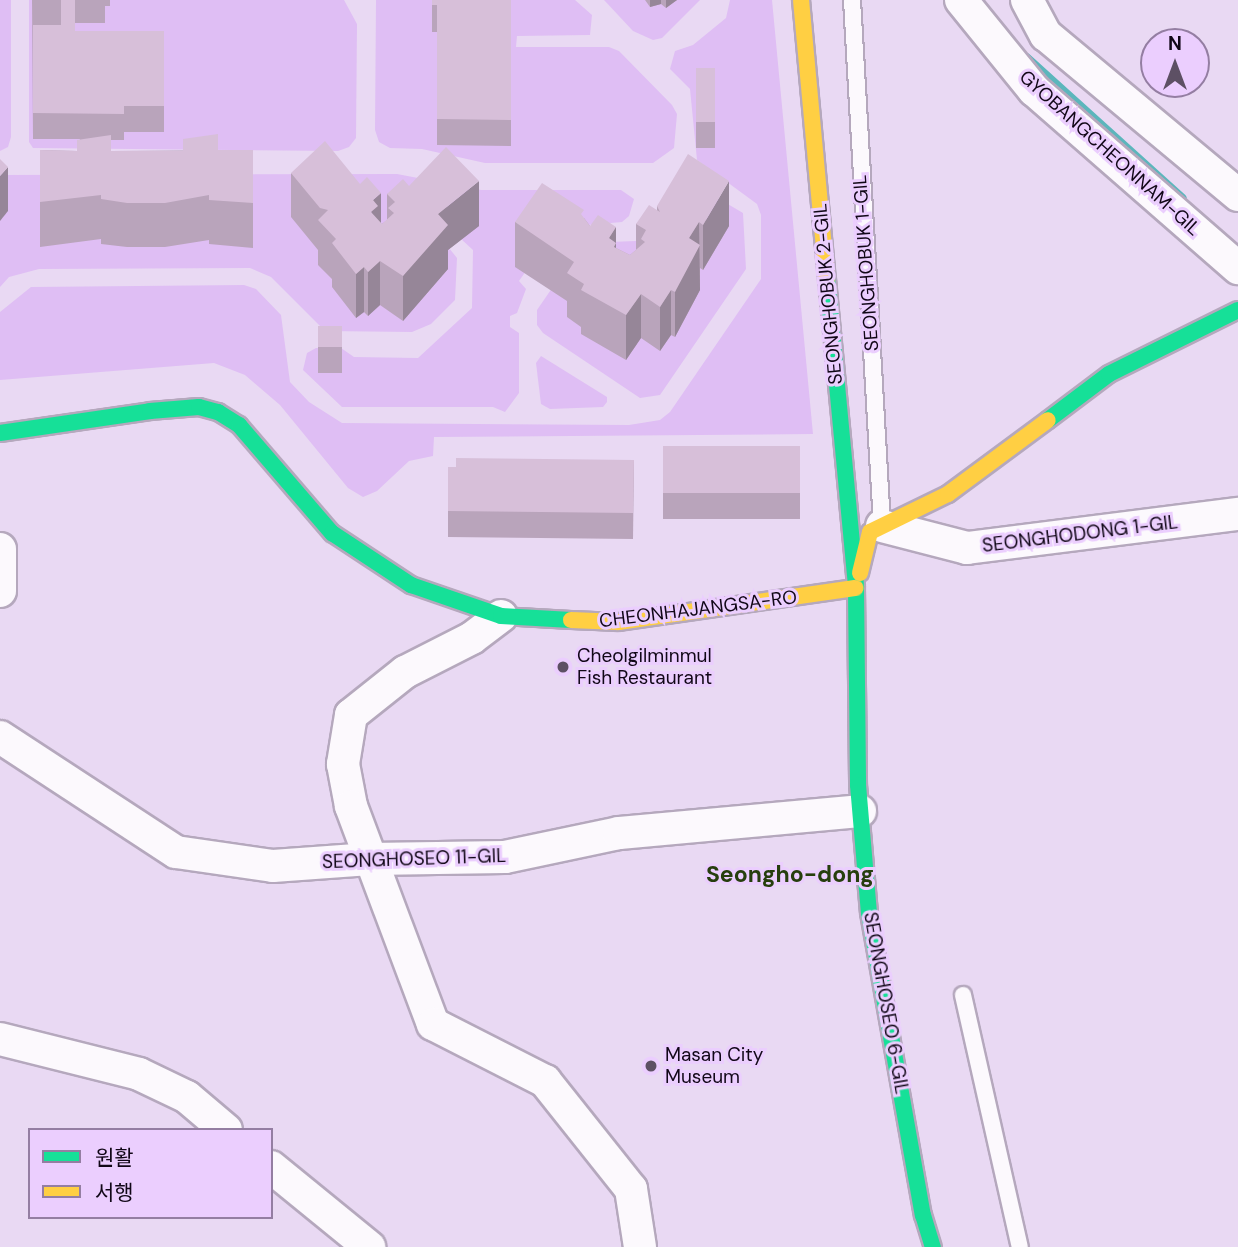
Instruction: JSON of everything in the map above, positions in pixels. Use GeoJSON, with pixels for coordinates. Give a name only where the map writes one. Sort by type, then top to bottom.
{"type":"FeatureCollection","features":[{"type":"Feature","properties":{"kind":"main road","name":"SEONGHOBUK 2-GIL"},"geometry":{"type":"LineString","coordinates":[[801,0],[856,588]]}},
{"type":"Feature","properties":{"kind":"main road"},"geometry":{"type":"LineString","coordinates":[[856,588],[870,532],[948,494],[1110,374],[1238,310]]}},
{"type":"Feature","properties":{"kind":"main road","name":"CHEONHAJANGSA-RO"},"geometry":{"type":"LineString","coordinates":[[0,433],[150,411],[199,407],[218,412],[239,425],[332,533],[354,549],[411,585],[501,616],[619,622],[856,588]]}},
{"type":"Feature","properties":{"kind":"main road","name":"SEONGHOSEO 6-GIL"},"geometry":{"type":"LineString","coordinates":[[856,588],[860,811],[872,929],[923,1215],[933,1247]]}},
{"type":"Feature","properties":{"kind":"street","name":"GYOBANGCHEONNAM-GIL"},"geometry":{"type":"LineString","coordinates":[[961,0],[1034,90],[1238,268]]}},
{"type":"Feature","properties":{"kind":"street"},"geometry":{"type":"LineString","coordinates":[[1027,0],[1046,35],[1238,195]]}},
{"type":"Feature","properties":{"kind":"street","name":"SEONGHODONG 1-GIL"},"geometry":{"type":"LineString","coordinates":[[882,526],[967,548],[1238,514]]}},
{"type":"Feature","properties":{"kind":"street"},"geometry":{"type":"LineString","coordinates":[[0,549],[0,591]]}},
{"type":"Feature","properties":{"kind":"street"},"geometry":{"type":"LineString","coordinates":[[501,616],[472,638],[405,672],[351,715],[343,764],[351,806],[433,1024],[545,1081],[631,1189],[639,1247]]}},
{"type":"Feature","properties":{"kind":"street","name":"SEONGHOSEO 11-GIL"},"geometry":{"type":"LineString","coordinates":[[0,737],[176,852],[273,866],[370,859],[505,857],[619,833],[860,811]]}},
{"type":"Feature","properties":{"kind":"street"},"geometry":{"type":"LineString","coordinates":[[0,1039],[139,1074],[187,1097],[224,1128]]}},
{"type":"Feature","properties":{"kind":"street"},"geometry":{"type":"LineString","coordinates":[[273,1169],[369,1247]]}},
{"type":"Feature","properties":{"kind":"lane","name":"SEONGHOBUK 1-GIL"},"geometry":{"type":"LineString","coordinates":[[852,0],[882,526]]}},
{"type":"Feature","properties":{"kind":"lane"},"geometry":{"type":"LineString","coordinates":[[963,995],[1020,1247]]}},
{"type":"Feature","properties":{"kind":"shaded area"},"geometry":{"type":"Polygon","coordinates":[[[0,0],[11,0],[11,137],[8,147],[0,151],[0,0]]]}},
{"type":"Feature","properties":{"kind":"shaded area"},"geometry":{"type":"Polygon","coordinates":[[[29,0],[344,0],[357,24],[356,138],[349,147],[338,151],[33,148],[29,142],[29,0]]]}},
{"type":"Feature","properties":{"kind":"shaded area"},"geometry":{"type":"Polygon","coordinates":[[[376,0],[575,0],[592,15],[590,35],[517,36],[516,47],[609,47],[619,51],[672,105],[677,114],[674,148],[653,163],[485,163],[422,149],[390,148],[379,142],[375,130],[376,0]]]}},
{"type":"Feature","properties":{"kind":"shaded area"},"geometry":{"type":"Polygon","coordinates":[[[604,0],[700,0],[662,38],[653,40],[633,31],[604,0]]]}},
{"type":"Feature","properties":{"kind":"shaded area"},"geometry":{"type":"Polygon","coordinates":[[[730,0],[772,0],[813,434],[434,437],[433,456],[409,461],[377,491],[363,497],[348,488],[280,405],[245,375],[214,363],[0,380],[0,312],[31,287],[244,285],[256,289],[281,315],[290,382],[309,402],[342,423],[629,425],[660,420],[670,412],[761,279],[761,215],[757,204],[697,160],[690,89],[670,69],[675,51],[693,45],[726,18],[730,0]]]}},
{"type":"Feature","properties":{"kind":"shaded area"},"geometry":{"type":"Polygon","coordinates":[[[397,174],[481,190],[621,190],[634,199],[629,216],[622,222],[576,226],[542,248],[519,281],[526,289],[517,313],[510,316],[510,327],[519,333],[519,393],[505,412],[493,407],[342,407],[303,370],[307,353],[316,348],[341,348],[354,357],[418,358],[472,308],[473,250],[460,238],[449,248],[457,258],[455,300],[431,324],[412,332],[325,331],[271,277],[250,268],[39,269],[9,277],[0,287],[0,175],[397,174]]]}},
{"type":"Feature","properties":{"kind":"shaded area"},"geometry":{"type":"Polygon","coordinates":[[[704,190],[743,213],[746,269],[660,395],[640,398],[543,333],[537,325],[537,310],[583,243],[636,241],[704,190]]]}},
{"type":"Feature","properties":{"kind":"shaded area"},"geometry":{"type":"Polygon","coordinates":[[[541,356],[607,397],[607,402],[603,407],[550,409],[541,404],[536,363],[541,356]]]}},
{"type":"Feature","properties":{"kind":"building"},"geometry":{"type":"Polygon","coordinates":[[[61,0],[75,0],[75,31],[164,31],[164,106],[124,106],[124,114],[33,113],[33,25],[61,25],[61,0]]]}},
{"type":"Feature","properties":{"kind":"building"},"geometry":{"type":"Polygon","coordinates":[[[432,0],[511,0],[511,120],[437,119],[437,5],[432,5],[432,0]]]}},
{"type":"Feature","properties":{"kind":"building"},"geometry":{"type":"Polygon","coordinates":[[[696,68],[715,68],[715,122],[696,122],[696,68]]]}},
{"type":"Feature","properties":{"kind":"building"},"geometry":{"type":"Polygon","coordinates":[[[218,134],[218,150],[253,150],[253,203],[209,200],[209,195],[165,203],[127,203],[101,199],[101,195],[40,202],[40,150],[77,151],[77,140],[111,135],[111,151],[183,151],[183,139],[218,134]]]}},
{"type":"Feature","properties":{"kind":"building"},"geometry":{"type":"Polygon","coordinates":[[[325,141],[360,184],[367,177],[381,193],[373,200],[378,206],[371,212],[382,224],[394,213],[388,208],[395,202],[387,194],[403,179],[409,186],[446,147],[479,181],[438,214],[448,225],[403,276],[380,261],[368,272],[364,267],[356,274],[332,243],[336,239],[318,220],[328,210],[320,208],[291,173],[325,141]]]}},
{"type":"Feature","properties":{"kind":"building"},"geometry":{"type":"Polygon","coordinates":[[[688,154],[729,181],[703,225],[699,222],[689,238],[700,245],[675,292],[671,290],[660,307],[641,294],[626,315],[581,290],[584,284],[567,273],[574,262],[515,222],[542,183],[584,210],[581,214],[590,226],[598,215],[616,227],[609,238],[616,243],[614,247],[630,255],[645,242],[641,239],[646,230],[636,224],[649,205],[660,212],[657,206],[688,154]]]}},
{"type":"Feature","properties":{"kind":"building"},"geometry":{"type":"Polygon","coordinates":[[[0,159],[8,167],[0,176],[0,159]]]}},
{"type":"Feature","properties":{"kind":"building"},"geometry":{"type":"Polygon","coordinates":[[[318,326],[342,326],[342,347],[318,347],[318,326]]]}},
{"type":"Feature","properties":{"kind":"building"},"geometry":{"type":"Polygon","coordinates":[[[663,446],[800,446],[800,493],[663,493],[663,446]]]}},
{"type":"Feature","properties":{"kind":"building"},"geometry":{"type":"Polygon","coordinates":[[[456,458],[634,460],[633,513],[448,511],[448,467],[456,467],[456,458]]]}},
{"type":"Feature","properties":{"kind":"waterway"},"geometry":{"type":"LineString","coordinates":[[1026,57],[1182,198]]}},
{"type":"Feature","properties":{"kind":"traffic: fast"},"geometry":{"type":"LineString","coordinates":[[827,279],[856,588],[858,785],[869,913],[923,1215],[933,1247]]}},
{"type":"Feature","properties":{"kind":"traffic: fast"},"geometry":{"type":"LineString","coordinates":[[1048,420],[1109,374],[1238,310]]}},
{"type":"Feature","properties":{"kind":"traffic: fast"},"geometry":{"type":"LineString","coordinates":[[0,433],[150,411],[199,407],[218,412],[239,425],[332,533],[411,585],[501,616],[571,620]]}},
{"type":"Feature","properties":{"kind":"traffic: slow"},"geometry":{"type":"LineString","coordinates":[[801,0],[827,279]]}},
{"type":"Feature","properties":{"kind":"traffic: slow"},"geometry":{"type":"LineString","coordinates":[[860,573],[870,532],[948,494],[1048,420]]}},
{"type":"Feature","properties":{"kind":"traffic: slow"},"geometry":{"type":"LineString","coordinates":[[571,620],[619,622],[856,588]]}},
{"type":"Feature","properties":{"kind":"place","name":"Cheolgilminmul Fish Restaurant"},"geometry":{"type":"Point","coordinates":[563,667]}},
{"type":"Feature","properties":{"kind":"place","name":"Masan City Museum"},"geometry":{"type":"Point","coordinates":[651,1066]}},
{"type":"Feature","properties":{"kind":"district","name":"Seongho-dong"},"geometry":{"type":"Point","coordinates":[790,874]}}]}
